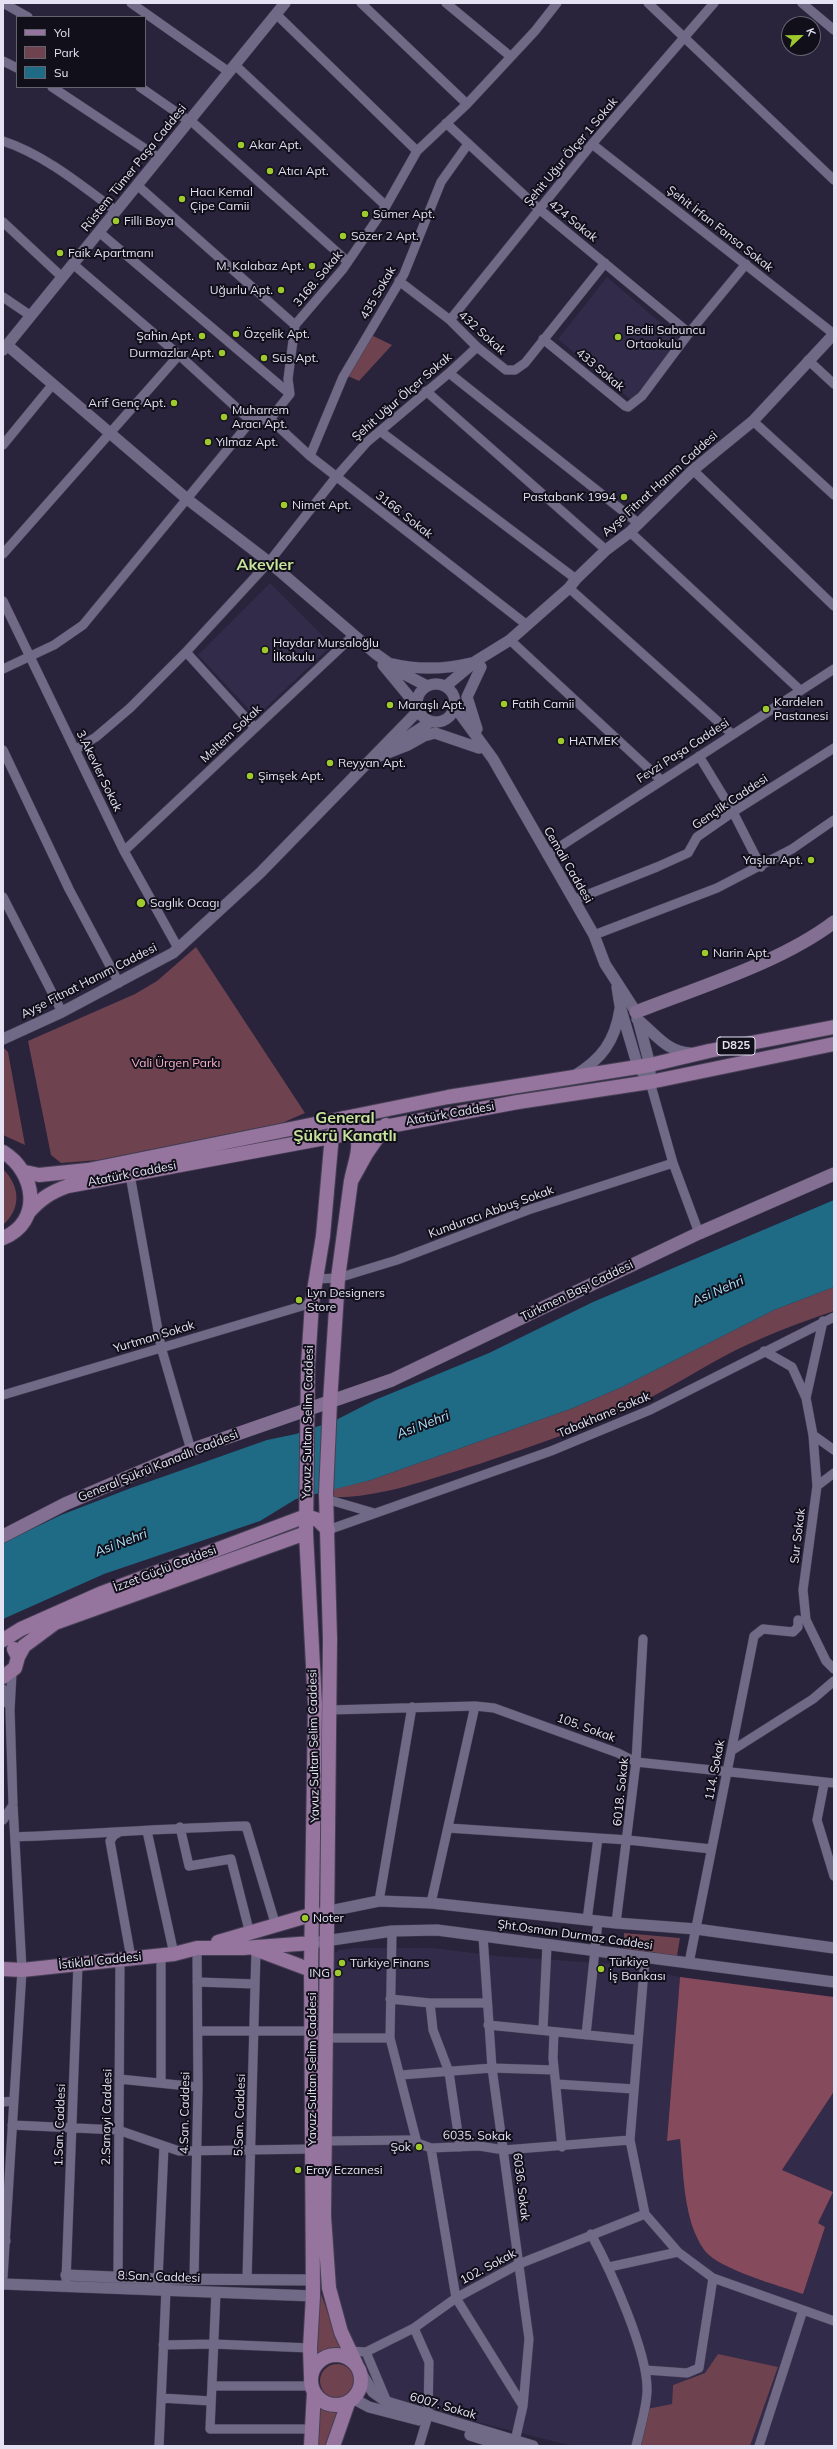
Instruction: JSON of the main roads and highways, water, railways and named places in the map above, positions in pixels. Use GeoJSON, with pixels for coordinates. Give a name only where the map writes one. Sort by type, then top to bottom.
{"type":"FeatureCollection","features":[{"type":"Feature","properties":{"kind":"main road"},"geometry":{"type":"LineString","coordinates":[[636,1015],[749,968],[816,936],[834,922]]}},
{"type":"Feature","properties":{"kind":"main road","name":"Atatürk Caddesi"},"geometry":{"type":"LineString","coordinates":[[25,1172],[39,1175],[88,1170],[448,1097],[644,1066],[700,1053],[834,1027]]}},
{"type":"Feature","properties":{"kind":"main road","name":"Atatürk Caddesi"},"geometry":{"type":"LineString","coordinates":[[3,1238],[20,1226],[28,1213],[39,1200],[52,1192],[68,1186],[130,1176],[386,1125],[518,1102],[650,1082],[834,1044]]}},
{"type":"Feature","properties":{"kind":"main road"},"geometry":{"type":"LineString","coordinates":[[343,1118],[356,1131],[359,1141],[352,1181]]}},
{"type":"Feature","properties":{"kind":"main road","name":"Yavuz Sultan Selim Caddesi"},"geometry":{"type":"LineString","coordinates":[[316,1410],[312,1303],[323,1236],[332,1135],[343,1118]]}},
{"type":"Feature","properties":{"kind":"main road","name":"Yavuz Sultan Selim Caddesi"},"geometry":{"type":"LineString","coordinates":[[333,2446],[351,2401],[361,2384],[355,2362],[341,2332],[329,2288],[324,2216],[326,1940],[320,1913],[315,1704],[306,1510],[316,1410],[338,1278],[352,1181],[366,1154],[386,1125]]}},
{"type":"Feature","properties":{"kind":"main road"},"geometry":{"type":"LineString","coordinates":[[3,1152],[16,1160],[25,1172],[30,1192],[28,1213]]}},
{"type":"Feature","properties":{"kind":"main road","name":"Türkmen Başı Caddesi"},"geometry":{"type":"LineString","coordinates":[[316,1410],[392,1380],[699,1233],[834,1174]]}},
{"type":"Feature","properties":{"kind":"main road","name":"Yavuz Sultan Selim Caddesi"},"geometry":{"type":"LineString","coordinates":[[311,2446],[312,2385],[310,2348],[313,2280],[311,1970],[312,1943],[320,1913],[330,1710],[328,1530],[326,1497],[329,1417],[316,1410]]}},
{"type":"Feature","properties":{"kind":"main road","name":"General Şükrü Kanadlı Caddesi"},"geometry":{"type":"LineString","coordinates":[[3,1536],[65,1504],[191,1450],[316,1410]]}},
{"type":"Feature","properties":{"kind":"main road"},"geometry":{"type":"LineString","coordinates":[[306,1510],[328,1530]]}},
{"type":"Feature","properties":{"kind":"main road","name":"İzzet Güçlü Caddesi"},"geometry":{"type":"LineString","coordinates":[[18,1657],[13,1646],[3,1640],[21,1629],[102,1593],[306,1510]]}},
{"type":"Feature","properties":{"kind":"main road","name":"İzzet Güçlü Caddesi"},"geometry":{"type":"LineString","coordinates":[[7,1675],[15,1668],[18,1657],[24,1646],[55,1623],[306,1533]]}},
{"type":"Feature","properties":{"kind":"main road","name":"İstiklal Caddesi"},"geometry":{"type":"LineString","coordinates":[[3,1969],[22,1970],[167,1954],[250,1934],[320,1913]]}},
{"type":"Feature","properties":{"kind":"main road","name":"İstiklal Caddesi"},"geometry":{"type":"LineString","coordinates":[[197,1948],[250,1949],[312,1943]]}},
{"type":"Feature","properties":{"kind":"main road","name":"İstiklal Caddesi"},"geometry":{"type":"LineString","coordinates":[[250,1949],[311,1970]]}},
{"type":"Feature","properties":{"kind":"main road","name":"Yavuz Sultan Selim Caddesi"},"geometry":{"type":"LineString","coordinates":[[312,2385],[318,2362],[333,2355],[355,2362]]}},
{"type":"Feature","properties":{"kind":"main road"},"geometry":{"type":"LineString","coordinates":[[312,2385],[323,2402],[335,2406],[351,2401]]}},
{"type":"Feature","properties":{"kind":"water","name":"Asi Nehri"},"geometry":{"type":"Polygon","coordinates":[[[834,1200],[834,1287],[774,1310],[622,1387],[573,1408],[371,1480],[296,1499],[260,1521],[104,1574],[3,1619],[3,1543],[61,1515],[131,1488],[267,1440],[296,1434],[336,1420],[375,1400],[489,1353],[593,1302],[834,1200]]]}},
{"type":"Feature","properties":{"kind":"place","name":"Akar Apt."},"geometry":{"type":"Point","coordinates":[241,145]}},
{"type":"Feature","properties":{"kind":"place","name":"Atıcı Apt."},"geometry":{"type":"Point","coordinates":[270,171]}},
{"type":"Feature","properties":{"kind":"place","name":"Hacı Kemal Çipe Camii"},"geometry":{"type":"Point","coordinates":[182,199]}},
{"type":"Feature","properties":{"kind":"place","name":"Sümer Apt."},"geometry":{"type":"Point","coordinates":[365,214]}},
{"type":"Feature","properties":{"kind":"place","name":"Filli Boya"},"geometry":{"type":"Point","coordinates":[116,221]}},
{"type":"Feature","properties":{"kind":"place","name":"Sözer 2 Apt."},"geometry":{"type":"Point","coordinates":[343,236]}},
{"type":"Feature","properties":{"kind":"place","name":"Faik Apartmanı"},"geometry":{"type":"Point","coordinates":[60,253]}},
{"type":"Feature","properties":{"kind":"place","name":"M. Kalabaz Apt."},"geometry":{"type":"Point","coordinates":[312,266]}},
{"type":"Feature","properties":{"kind":"place","name":"Uğurlu Apt."},"geometry":{"type":"Point","coordinates":[281,290]}},
{"type":"Feature","properties":{"kind":"place","name":"Özçelik Apt."},"geometry":{"type":"Point","coordinates":[236,334]}},
{"type":"Feature","properties":{"kind":"place","name":"Şahin Apt."},"geometry":{"type":"Point","coordinates":[202,336]}},
{"type":"Feature","properties":{"kind":"place","name":"Bedii Sabuncu Ortaokulu"},"geometry":{"type":"Point","coordinates":[618,337]}},
{"type":"Feature","properties":{"kind":"place","name":"Durmazlar Apt."},"geometry":{"type":"Point","coordinates":[222,353]}},
{"type":"Feature","properties":{"kind":"place","name":"Süs Apt."},"geometry":{"type":"Point","coordinates":[264,358]}},
{"type":"Feature","properties":{"kind":"place","name":"Arif Genç Apt."},"geometry":{"type":"Point","coordinates":[174,403]}},
{"type":"Feature","properties":{"kind":"place","name":"Muharrem Aracı Apt."},"geometry":{"type":"Point","coordinates":[224,417]}},
{"type":"Feature","properties":{"kind":"place","name":"Yılmaz Apt."},"geometry":{"type":"Point","coordinates":[208,442]}},
{"type":"Feature","properties":{"kind":"place","name":"PastabanK 1994"},"geometry":{"type":"Point","coordinates":[624,497]}},
{"type":"Feature","properties":{"kind":"place","name":"Nimet Apt."},"geometry":{"type":"Point","coordinates":[284,505]}},
{"type":"Feature","properties":{"kind":"place","name":"Haydar Mursaloğlu İlkokulu"},"geometry":{"type":"Point","coordinates":[265,650]}},
{"type":"Feature","properties":{"kind":"place","name":"Fatih Camii"},"geometry":{"type":"Point","coordinates":[504,704]}},
{"type":"Feature","properties":{"kind":"place","name":"Maraşlı Apt."},"geometry":{"type":"Point","coordinates":[390,705]}},
{"type":"Feature","properties":{"kind":"place","name":"Kardelen Pastanesi"},"geometry":{"type":"Point","coordinates":[766,709]}},
{"type":"Feature","properties":{"kind":"place","name":"HATMEK"},"geometry":{"type":"Point","coordinates":[561,741]}},
{"type":"Feature","properties":{"kind":"place","name":"Reyyan Apt."},"geometry":{"type":"Point","coordinates":[330,763]}},
{"type":"Feature","properties":{"kind":"place","name":"Şimşek Apt."},"geometry":{"type":"Point","coordinates":[250,776]}},
{"type":"Feature","properties":{"kind":"place","name":"Yaşlar Apt."},"geometry":{"type":"Point","coordinates":[811,860]}},
{"type":"Feature","properties":{"kind":"place","name":"Saglık Ocagı"},"geometry":{"type":"Point","coordinates":[141,903]}},
{"type":"Feature","properties":{"kind":"place","name":"Narin Apt."},"geometry":{"type":"Point","coordinates":[705,953]}},
{"type":"Feature","properties":{"kind":"place","name":"Lyn Designers Store"},"geometry":{"type":"Point","coordinates":[299,1300]}},
{"type":"Feature","properties":{"kind":"place","name":"Noter"},"geometry":{"type":"Point","coordinates":[305,1918]}},
{"type":"Feature","properties":{"kind":"place","name":"Türkiye Finans"},"geometry":{"type":"Point","coordinates":[342,1963]}},
{"type":"Feature","properties":{"kind":"place","name":"Türkiye İş Bankası"},"geometry":{"type":"Point","coordinates":[601,1969]}},
{"type":"Feature","properties":{"kind":"place","name":"ING"},"geometry":{"type":"Point","coordinates":[338,1973]}},
{"type":"Feature","properties":{"kind":"place","name":"Şok"},"geometry":{"type":"Point","coordinates":[419,2147]}},
{"type":"Feature","properties":{"kind":"place","name":"Eray Eczanesi"},"geometry":{"type":"Point","coordinates":[298,2170]}},
{"type":"Feature","properties":{"kind":"district","name":"Akevler"},"geometry":{"type":"Point","coordinates":[265,565]}},
{"type":"Feature","properties":{"kind":"district","name":"General Şükrü Kanatlı"},"geometry":{"type":"Point","coordinates":[345,1127]}},
{"type":"Feature","properties":{"kind":"park label","name":"Vali Ürgen Parkı"},"geometry":{"type":"Point","coordinates":[176,1063]}}]}
